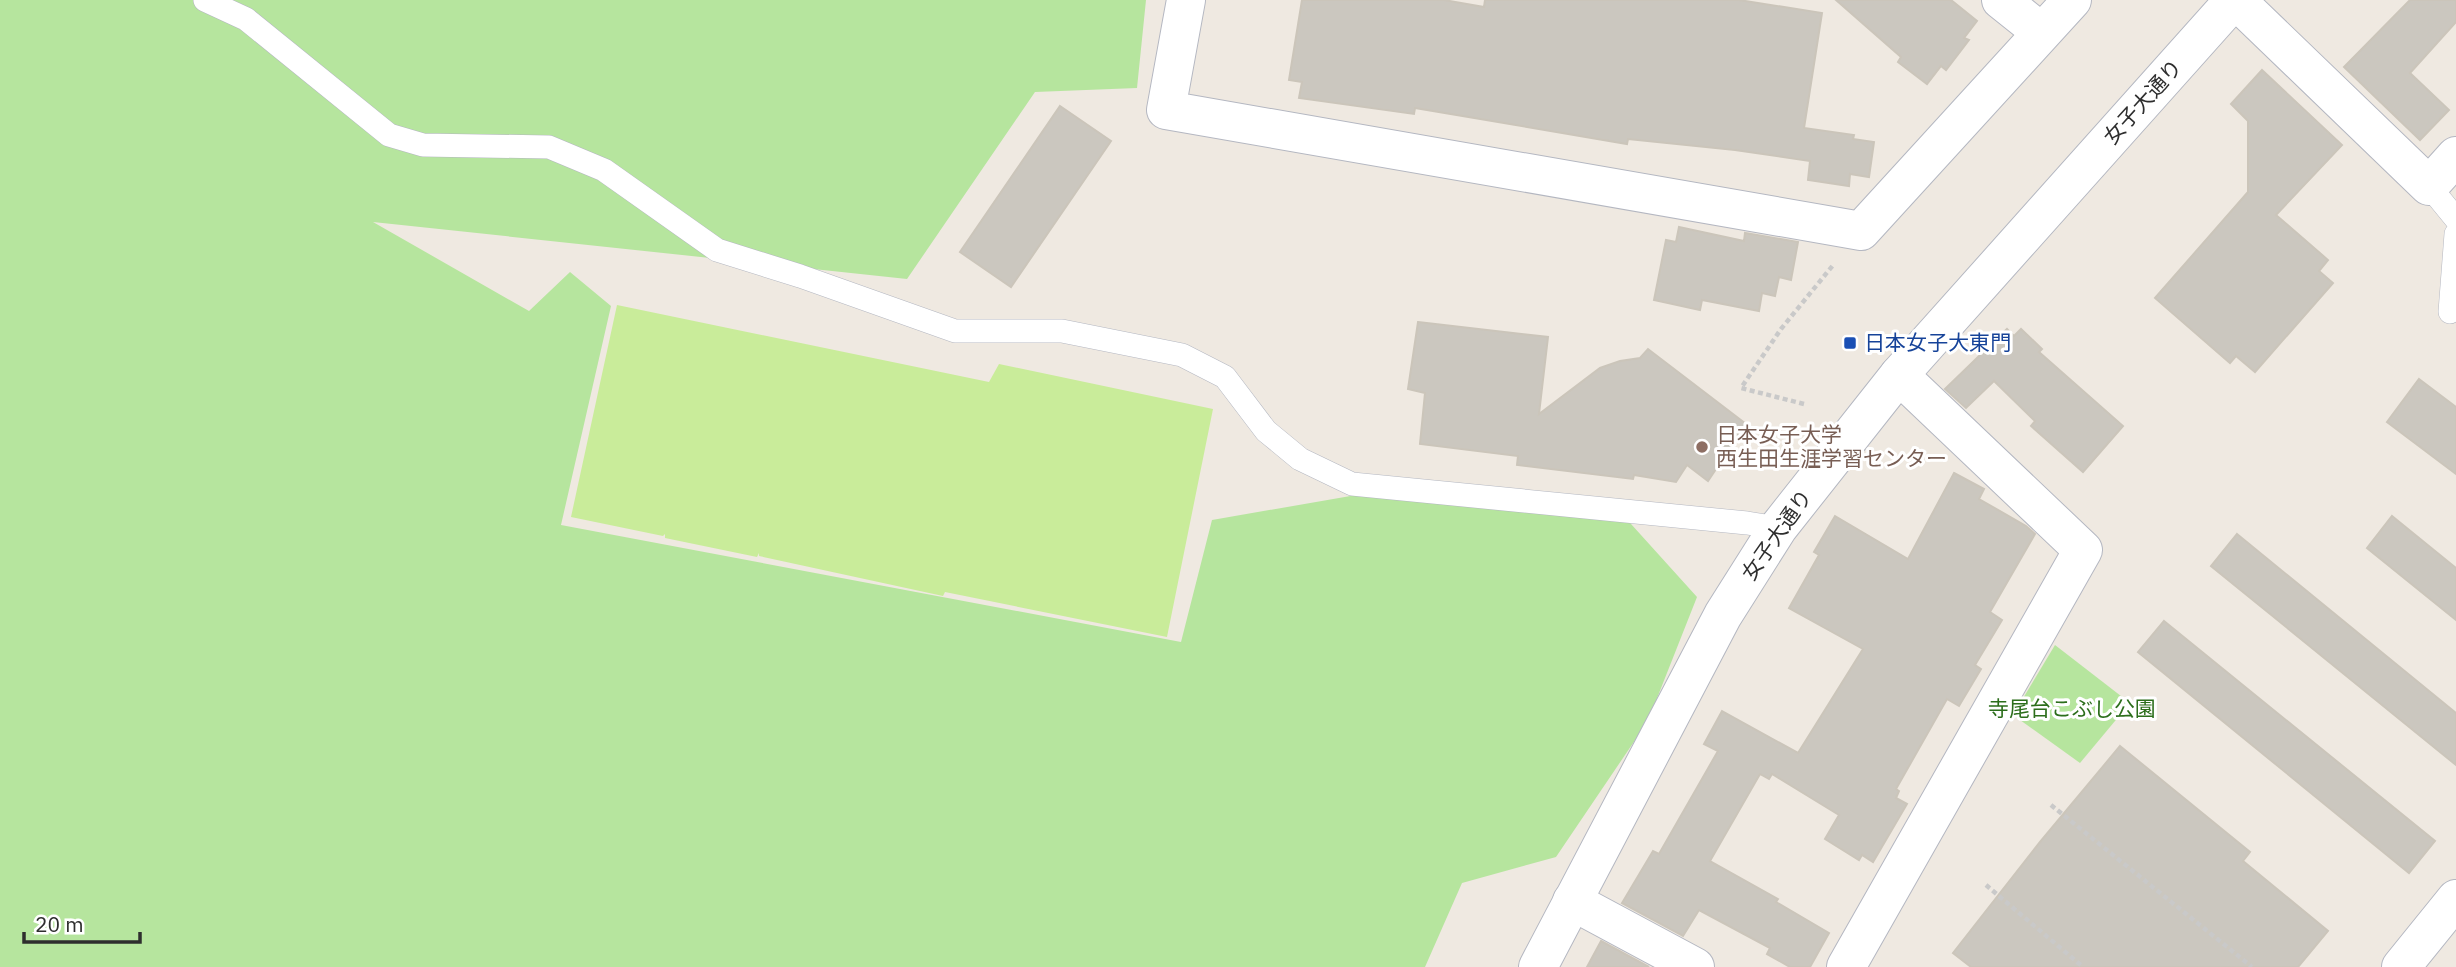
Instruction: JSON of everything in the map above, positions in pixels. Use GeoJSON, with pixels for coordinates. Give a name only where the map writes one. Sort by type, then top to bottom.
{"type":"FeatureCollection","features":[{"type":"Feature","properties":{"kind":"street"},"geometry":{"type":"LineString","coordinates":[[1186,0],[1166,110],[1861,231],[2072,0]]}},
{"type":"Feature","properties":{"kind":"street"},"geometry":{"type":"LineString","coordinates":[[2001,0],[2041,32]]}},
{"type":"Feature","properties":{"kind":"street","name":"女子大通り"},"geometry":{"type":"LineString","coordinates":[[1538,967],[1723,615],[1778,528],[1899,375],[2235,0]]}},
{"type":"Feature","properties":{"kind":"street"},"geometry":{"type":"LineString","coordinates":[[2235,0],[2429,186],[2456,156]]}},
{"type":"Feature","properties":{"kind":"street"},"geometry":{"type":"LineString","coordinates":[[1846,967],[2082,550],[1899,375]]}},
{"type":"Feature","properties":{"kind":"street"},"geometry":{"type":"LineString","coordinates":[[2400,967],[2456,899]]}},
{"type":"Feature","properties":{"kind":"street"},"geometry":{"type":"LineString","coordinates":[[1572,901],[1695,967]]}},
{"type":"Feature","properties":{"kind":"lane"},"geometry":{"type":"LineString","coordinates":[[205,0],[246,19],[389,135],[423,145],[550,147],[604,170],[717,250],[800,276],[955,331],[1062,331],[1182,355],[1225,377],[1266,431],[1300,459],[1352,484],[1778,528]]}},
{"type":"Feature","properties":{"kind":"lane"},"geometry":{"type":"LineString","coordinates":[[2429,186],[2456,219]]}},
{"type":"Feature","properties":{"kind":"lane"},"geometry":{"type":"LineString","coordinates":[[2450,312],[2456,234]]}},
{"type":"Feature","properties":{"kind":"path"},"geometry":{"type":"LineString","coordinates":[[1804,404],[1741,388],[1781,329],[1861,231]]}},
{"type":"Feature","properties":{"kind":"path"},"geometry":{"type":"LineString","coordinates":[[2051,805],[2252,967]]}},
{"type":"Feature","properties":{"kind":"path"},"geometry":{"type":"LineString","coordinates":[[1986,885],[2083,967]]}},
{"type":"Feature","properties":{"kind":"green space"},"geometry":{"type":"Polygon","coordinates":[[[0,0],[1146,0],[1137,88],[1035,92],[907,279],[373,222],[529,311],[570,272],[611,306],[561,525],[1181,642],[1212,520],[1408,486],[1622,514],[1697,597],[1648,721],[1556,857],[1462,883],[1425,967],[0,967],[0,0]]]}},
{"type":"Feature","properties":{"kind":"green space"},"geometry":{"type":"Polygon","coordinates":[[[617,305],[989,382],[999,364],[1213,409],[1167,637],[945,592],[943,596],[759,556],[759,553],[757,557],[665,538],[665,534],[663,536],[571,517],[617,305]]]}},
{"type":"Feature","properties":{"kind":"green space","name":"寺尾台こぶし公園"},"geometry":{"type":"Polygon","coordinates":[[[2055,645],[2130,703],[2080,763],[2013,715],[2055,645]]]}},
{"type":"Feature","properties":{"kind":"building"},"geometry":{"type":"Polygon","coordinates":[[[1302,0],[1444,0],[1484,7],[1485,0],[1739,0],[1822,13],[1804,128],[1854,135],[1853,139],[1874,142],[1869,177],[1850,174],[1849,186],[1808,180],[1810,161],[1628,139],[1627,144],[1415,108],[1414,114],[1299,98],[1302,82],[1289,80],[1302,0]]]}},
{"type":"Feature","properties":{"kind":"building"},"geometry":{"type":"Polygon","coordinates":[[[1836,0],[1951,0],[1977,21],[1964,38],[1969,40],[1946,70],[1941,66],[1927,84],[1898,62],[1901,57],[1836,0]]]}},
{"type":"Feature","properties":{"kind":"building"},"geometry":{"type":"Polygon","coordinates":[[[2410,0],[2456,0],[2456,22],[2410,73],[2449,110],[2420,140],[2344,67],[2410,0]]]}},
{"type":"Feature","properties":{"kind":"building"},"geometry":{"type":"Polygon","coordinates":[[[2262,70],[2342,145],[2276,215],[2328,260],[2319,271],[2333,283],[2255,372],[2236,356],[2230,363],[2155,298],[2248,192],[2248,121],[2231,104],[2262,70]]]}},
{"type":"Feature","properties":{"kind":"building"},"geometry":{"type":"Polygon","coordinates":[[[1060,106],[1111,141],[1011,287],[960,252],[1060,106]]]}},
{"type":"Feature","properties":{"kind":"building"},"geometry":{"type":"Polygon","coordinates":[[[1679,227],[1744,241],[1745,233],[1798,242],[1791,280],[1779,277],[1775,296],[1762,293],[1759,311],[1702,300],[1700,310],[1654,300],[1666,240],[1676,242],[1679,227]]]}},
{"type":"Feature","properties":{"kind":"building"},"geometry":{"type":"Polygon","coordinates":[[[1418,322],[1548,337],[1539,414],[1600,368],[1640,358],[1648,349],[1746,424],[1708,481],[1687,465],[1676,482],[1634,475],[1633,479],[1517,465],[1518,456],[1420,444],[1425,393],[1408,389],[1418,322]]]}},
{"type":"Feature","properties":{"kind":"building"},"geometry":{"type":"Polygon","coordinates":[[[2007,329],[2014,336],[2021,329],[2042,349],[2039,352],[2123,426],[2083,472],[2031,426],[2035,421],[1994,381],[1966,408],[1945,389],[2007,329]]]}},
{"type":"Feature","properties":{"kind":"building"},"geometry":{"type":"Polygon","coordinates":[[[2419,379],[2456,407],[2456,474],[2387,422],[2419,379]]]}},
{"type":"Feature","properties":{"kind":"building"},"geometry":{"type":"Polygon","coordinates":[[[1954,473],[1984,489],[1979,499],[2035,534],[1990,612],[2002,620],[1975,665],[1981,669],[1959,706],[1947,699],[1896,789],[1899,791],[1896,798],[1907,804],[1873,862],[1862,855],[1859,860],[1825,839],[1839,815],[1772,774],[1769,779],[1760,774],[1710,861],[1778,899],[1776,902],[1829,933],[1810,967],[1790,967],[1767,954],[1770,948],[1699,910],[1683,936],[1622,903],[1653,851],[1659,854],[1718,751],[1704,744],[1722,711],[1798,753],[1863,649],[1789,608],[1819,555],[1814,552],[1835,516],[1908,559],[1954,473]]]}},
{"type":"Feature","properties":{"kind":"building"},"geometry":{"type":"Polygon","coordinates":[[[2392,516],[2456,568],[2456,620],[2367,548],[2392,516]]]}},
{"type":"Feature","properties":{"kind":"building"},"geometry":{"type":"Polygon","coordinates":[[[2237,534],[2456,713],[2456,765],[2211,566],[2237,534]]]}},
{"type":"Feature","properties":{"kind":"building"},"geometry":{"type":"Polygon","coordinates":[[[2164,621],[2435,841],[2409,873],[2138,652],[2164,621]]]}},
{"type":"Feature","properties":{"kind":"building"},"geometry":{"type":"Polygon","coordinates":[[[2120,746],[2250,852],[2243,861],[2328,931],[2298,967],[1971,967],[1953,953],[2120,746]]]}},
{"type":"Feature","properties":{"kind":"building"},"geometry":{"type":"Polygon","coordinates":[[[1601,941],[1649,967],[1587,967],[1601,941]]]}},
{"type":"Feature","properties":{"kind":"place","name":"日本女子大東門"},"geometry":{"type":"Point","coordinates":[1850,343]}},
{"type":"Feature","properties":{"kind":"place","name":"日本女子大学 西生田生涯学習センター"},"geometry":{"type":"Point","coordinates":[1702,447]}}]}
